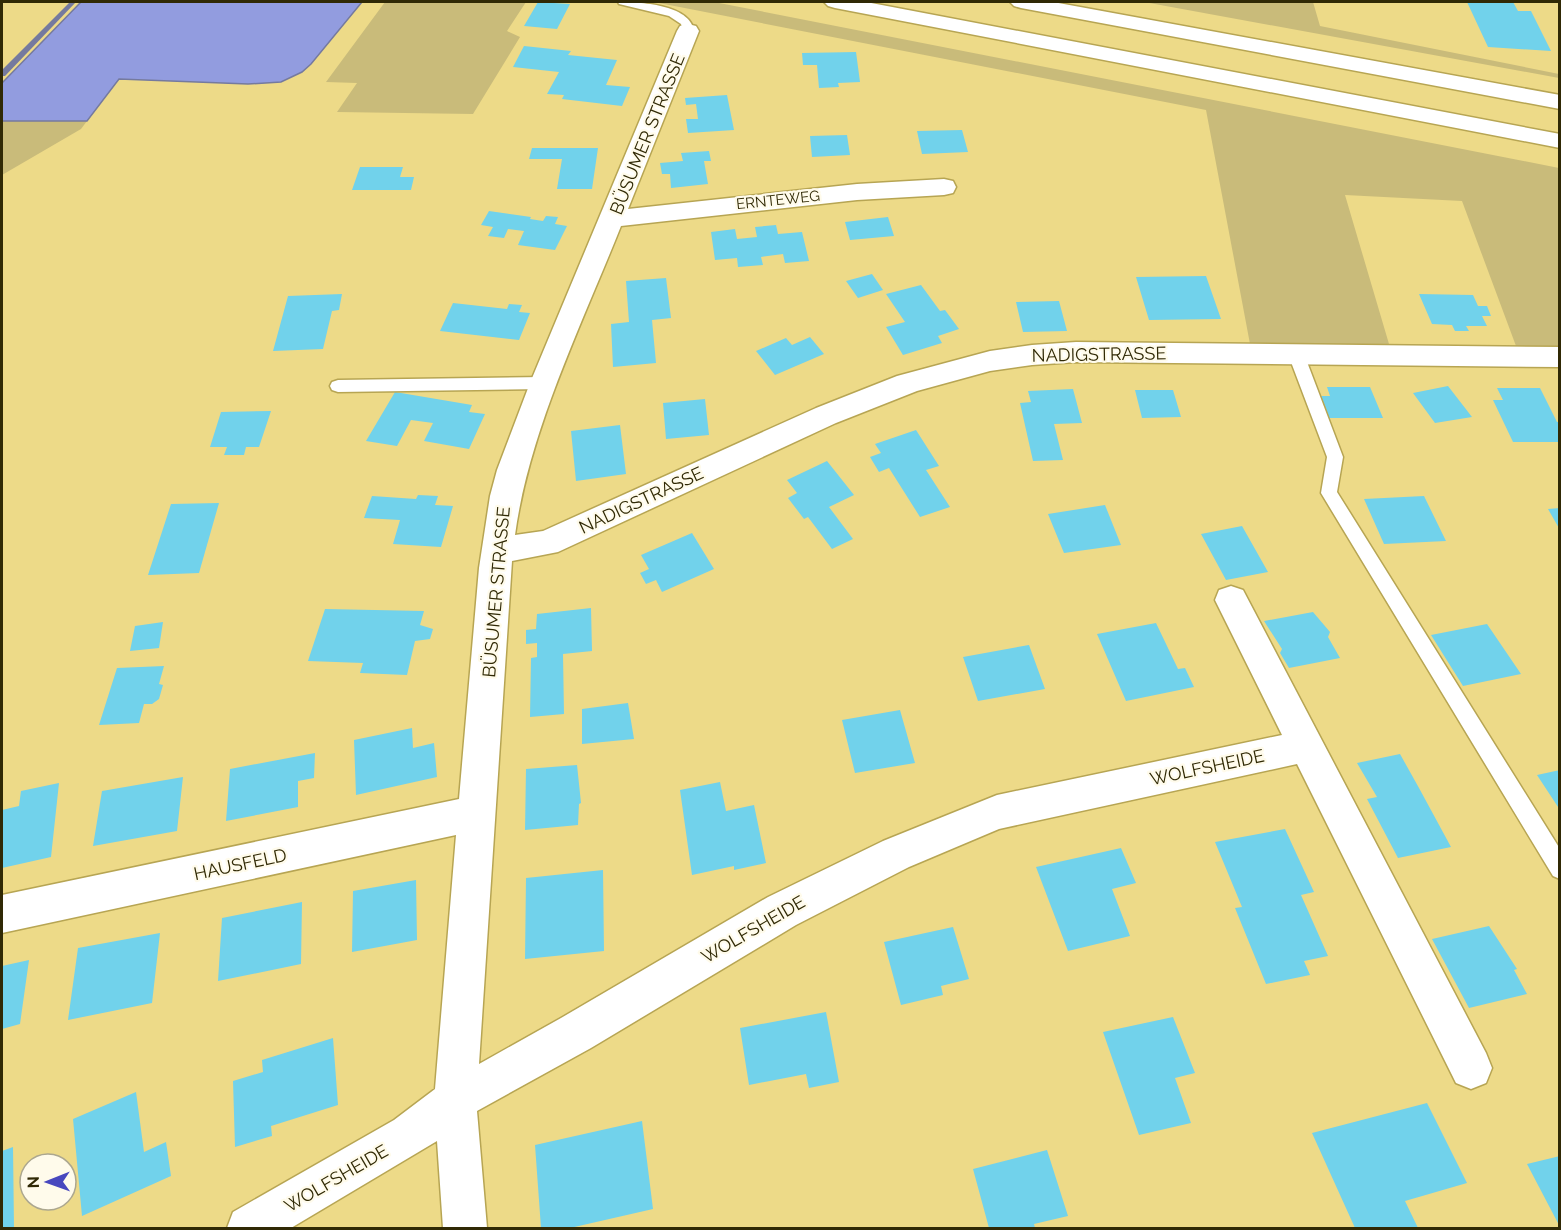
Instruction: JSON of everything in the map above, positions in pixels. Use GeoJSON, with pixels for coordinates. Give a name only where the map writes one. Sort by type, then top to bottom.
{"type":"FeatureCollection","features":[{"type":"Feature","properties":{"kind":"main road"},"geometry":{"type":"LineString","coordinates":[[835,2],[1560,141]]}},
{"type":"Feature","properties":{"kind":"main road"},"geometry":{"type":"LineString","coordinates":[[1021,2],[1560,102]]}},
{"type":"Feature","properties":{"kind":"main road","name":"BÜSUMER STRASSE"},"geometry":{"type":"LineString","coordinates":[[465,1228],[455,1100],[497,550],[505,496],[512,470],[544,383],[688,32]]}},
{"type":"Feature","properties":{"kind":"main road","name":"ERNTEWEG"},"geometry":{"type":"LineString","coordinates":[[612,219],[857,192],[944,187]]}},
{"type":"Feature","properties":{"kind":"main road","name":"NADIGSTRASSE"},"geometry":{"type":"LineString","coordinates":[[497,550],[548,543],[853,403],[917,379],[990,360],[1055,352],[1560,357]]}},
{"type":"Feature","properties":{"kind":"main road"},"geometry":{"type":"LineString","coordinates":[[1231,600],[1471,1068]]}},
{"type":"Feature","properties":{"kind":"main road","name":"WOLFSHEIDE"},"geometry":{"type":"LineString","coordinates":[[249,1228],[409,1135],[455,1100],[576,1033],[782,911],[896,854],[997,812],[1306,746]]}},
{"type":"Feature","properties":{"kind":"main road","name":"HAUSFELD"},"geometry":{"type":"LineString","coordinates":[[2,914],[478,813]]}},
{"type":"Feature","properties":{"kind":"lane","name":"BÜSUMER STRASSE"},"geometry":{"type":"LineString","coordinates":[[623,2],[673,13],[687,23],[688,32]]}},
{"type":"Feature","properties":{"kind":"lane"},"geometry":{"type":"LineString","coordinates":[[1296,354],[1335,456],[1329,493],[1560,869]]}},
{"type":"Feature","properties":{"kind":"lane"},"geometry":{"type":"LineString","coordinates":[[338,386],[544,383]]}},
{"type":"Feature","properties":{"kind":"shaded area"},"geometry":{"type":"Polygon","coordinates":[[[385,2],[526,2],[507,31],[520,37],[473,114],[337,112],[357,83],[326,82],[385,2]]]}},
{"type":"Feature","properties":{"kind":"shaded area"},"geometry":{"type":"Polygon","coordinates":[[[654,2],[714,2],[1559,168],[1559,347],[1516,346],[1462,201],[1345,195],[1389,344],[1250,344],[1206,110],[654,2]]]}},
{"type":"Feature","properties":{"kind":"shaded area"},"geometry":{"type":"Polygon","coordinates":[[[1144,2],[1313,2],[1320,26],[1559,74],[1559,78],[1144,2]]]}},
{"type":"Feature","properties":{"kind":"shaded area"},"geometry":{"type":"Polygon","coordinates":[[[2,121],[87,121],[81,129],[2,175],[2,121]]]}},
{"type":"Feature","properties":{"kind":"water"},"geometry":{"type":"Polygon","coordinates":[[[81,2],[362,2],[311,64],[302,72],[281,82],[248,84],[119,79],[87,121],[2,121],[2,83],[81,2]]]}},
{"type":"Feature","properties":{"kind":"building"},"geometry":{"type":"Polygon","coordinates":[[[538,2],[570,4],[557,29],[524,26],[538,2]]]}},
{"type":"Feature","properties":{"kind":"building"},"geometry":{"type":"Polygon","coordinates":[[[1467,2],[1513,2],[1518,11],[1531,11],[1551,51],[1488,47],[1467,2]]]}},
{"type":"Feature","properties":{"kind":"building"},"geometry":{"type":"Polygon","coordinates":[[[524,46],[571,51],[568,55],[617,60],[606,85],[630,87],[622,106],[562,99],[564,95],[547,94],[559,72],[513,67],[524,46]]]}},
{"type":"Feature","properties":{"kind":"building"},"geometry":{"type":"Polygon","coordinates":[[[856,52],[860,82],[838,83],[839,87],[819,88],[817,65],[803,65],[802,53],[856,52]]]}},
{"type":"Feature","properties":{"kind":"building"},"geometry":{"type":"Polygon","coordinates":[[[727,95],[734,130],[688,133],[686,119],[698,119],[696,104],[686,105],[685,98],[727,95]]]}},
{"type":"Feature","properties":{"kind":"building"},"geometry":{"type":"Polygon","coordinates":[[[962,130],[968,152],[922,154],[917,131],[962,130]]]}},
{"type":"Feature","properties":{"kind":"building"},"geometry":{"type":"Polygon","coordinates":[[[847,135],[850,155],[812,157],[810,136],[847,135]]]}},
{"type":"Feature","properties":{"kind":"building"},"geometry":{"type":"Polygon","coordinates":[[[532,148],[598,148],[592,189],[557,189],[562,159],[529,159],[532,148]]]}},
{"type":"Feature","properties":{"kind":"building"},"geometry":{"type":"Polygon","coordinates":[[[709,151],[711,161],[704,161],[708,184],[671,188],[670,174],[662,174],[660,163],[683,161],[681,153],[709,151]]]}},
{"type":"Feature","properties":{"kind":"building"},"geometry":{"type":"Polygon","coordinates":[[[360,167],[403,167],[400,177],[414,177],[411,190],[352,190],[360,167]]]}},
{"type":"Feature","properties":{"kind":"building"},"geometry":{"type":"Polygon","coordinates":[[[489,211],[543,221],[546,216],[558,217],[555,224],[567,226],[555,250],[518,245],[524,231],[508,229],[504,238],[488,236],[493,227],[481,225],[489,211]]]}},
{"type":"Feature","properties":{"kind":"building"},"geometry":{"type":"Polygon","coordinates":[[[888,217],[894,236],[850,240],[845,222],[888,217]]]}},
{"type":"Feature","properties":{"kind":"building"},"geometry":{"type":"Polygon","coordinates":[[[776,225],[778,234],[802,232],[809,261],[785,263],[783,254],[761,257],[763,265],[738,267],[737,258],[715,260],[711,232],[735,229],[737,239],[757,237],[755,227],[776,225]]]}},
{"type":"Feature","properties":{"kind":"building"},"geometry":{"type":"Polygon","coordinates":[[[872,274],[883,290],[858,298],[846,281],[872,274]]]}},
{"type":"Feature","properties":{"kind":"building"},"geometry":{"type":"Polygon","coordinates":[[[1206,276],[1221,319],[1149,320],[1136,277],[1206,276]]]}},
{"type":"Feature","properties":{"kind":"building"},"geometry":{"type":"Polygon","coordinates":[[[666,278],[671,318],[652,320],[656,363],[613,367],[611,324],[629,322],[626,281],[666,278]]]}},
{"type":"Feature","properties":{"kind":"building"},"geometry":{"type":"Polygon","coordinates":[[[921,285],[940,311],[945,310],[959,329],[938,336],[942,343],[903,355],[886,327],[905,322],[886,294],[921,285]]]}},
{"type":"Feature","properties":{"kind":"building"},"geometry":{"type":"Polygon","coordinates":[[[342,294],[339,310],[332,311],[323,349],[273,351],[288,296],[342,294]]]}},
{"type":"Feature","properties":{"kind":"building"},"geometry":{"type":"Polygon","coordinates":[[[1419,294],[1473,295],[1478,306],[1487,306],[1491,316],[1482,316],[1487,326],[1466,326],[1469,331],[1455,331],[1452,325],[1432,324],[1419,294]]]}},
{"type":"Feature","properties":{"kind":"building"},"geometry":{"type":"Polygon","coordinates":[[[1059,301],[1067,331],[1023,332],[1016,302],[1059,301]]]}},
{"type":"Feature","properties":{"kind":"building"},"geometry":{"type":"Polygon","coordinates":[[[453,303],[507,309],[509,304],[522,305],[519,312],[530,313],[519,340],[440,331],[453,303]]]}},
{"type":"Feature","properties":{"kind":"building"},"geometry":{"type":"Polygon","coordinates":[[[810,337],[824,354],[775,375],[756,351],[786,338],[792,345],[810,337]]]}},
{"type":"Feature","properties":{"kind":"building"},"geometry":{"type":"Polygon","coordinates":[[[1448,386],[1472,417],[1435,423],[1413,393],[1448,386]]]}},
{"type":"Feature","properties":{"kind":"building"},"geometry":{"type":"Polygon","coordinates":[[[1327,387],[1370,387],[1383,418],[1328,418],[1320,396],[1330,396],[1327,387]]]}},
{"type":"Feature","properties":{"kind":"building"},"geometry":{"type":"Polygon","coordinates":[[[1497,388],[1540,388],[1557,422],[1560,422],[1560,442],[1513,442],[1493,400],[1503,400],[1497,388]]]}},
{"type":"Feature","properties":{"kind":"building"},"geometry":{"type":"Polygon","coordinates":[[[1073,389],[1082,423],[1054,424],[1063,460],[1033,461],[1020,403],[1031,402],[1028,391],[1073,389]]]}},
{"type":"Feature","properties":{"kind":"building"},"geometry":{"type":"Polygon","coordinates":[[[1135,390],[1173,390],[1181,417],[1142,418],[1135,390]]]}},
{"type":"Feature","properties":{"kind":"building"},"geometry":{"type":"Polygon","coordinates":[[[395,392],[472,405],[469,412],[485,414],[469,449],[424,441],[433,423],[411,420],[397,446],[366,441],[395,392]]]}},
{"type":"Feature","properties":{"kind":"building"},"geometry":{"type":"Polygon","coordinates":[[[705,399],[709,435],[666,439],[663,403],[705,399]]]}},
{"type":"Feature","properties":{"kind":"building"},"geometry":{"type":"Polygon","coordinates":[[[271,411],[259,447],[246,447],[244,455],[224,455],[227,447],[210,447],[221,412],[271,411]]]}},
{"type":"Feature","properties":{"kind":"building"},"geometry":{"type":"Polygon","coordinates":[[[620,425],[626,474],[576,481],[571,431],[620,425]]]}},
{"type":"Feature","properties":{"kind":"building"},"geometry":{"type":"Polygon","coordinates":[[[916,430],[939,466],[926,470],[950,507],[920,517],[889,468],[879,472],[870,457],[881,453],[875,444],[916,430]]]}},
{"type":"Feature","properties":{"kind":"building"},"geometry":{"type":"Polygon","coordinates":[[[827,461],[854,495],[829,507],[853,539],[832,549],[808,517],[804,519],[788,498],[797,493],[787,480],[827,461]]]}},
{"type":"Feature","properties":{"kind":"building"},"geometry":{"type":"Polygon","coordinates":[[[418,495],[438,496],[435,505],[453,506],[441,547],[393,544],[400,520],[364,518],[372,496],[416,499],[418,495]]]}},
{"type":"Feature","properties":{"kind":"building"},"geometry":{"type":"Polygon","coordinates":[[[1424,496],[1446,541],[1384,544],[1364,499],[1424,496]]]}},
{"type":"Feature","properties":{"kind":"building"},"geometry":{"type":"Polygon","coordinates":[[[219,503],[199,573],[148,575],[171,504],[219,503]]]}},
{"type":"Feature","properties":{"kind":"building"},"geometry":{"type":"Polygon","coordinates":[[[1105,505],[1121,545],[1064,553],[1048,514],[1105,505]]]}},
{"type":"Feature","properties":{"kind":"building"},"geometry":{"type":"Polygon","coordinates":[[[1560,508],[1560,530],[1548,509],[1560,508]]]}},
{"type":"Feature","properties":{"kind":"building"},"geometry":{"type":"Polygon","coordinates":[[[1242,526],[1268,572],[1226,580],[1201,534],[1242,526]]]}},
{"type":"Feature","properties":{"kind":"building"},"geometry":{"type":"Polygon","coordinates":[[[692,533],[714,569],[662,592],[656,580],[646,584],[640,573],[649,569],[641,555],[692,533]]]}},
{"type":"Feature","properties":{"kind":"building"},"geometry":{"type":"Polygon","coordinates":[[[591,608],[592,651],[563,654],[564,714],[530,717],[531,658],[537,657],[537,643],[526,644],[526,630],[536,629],[537,614],[591,608]]]}},
{"type":"Feature","properties":{"kind":"building"},"geometry":{"type":"Polygon","coordinates":[[[325,609],[424,611],[420,625],[433,629],[430,639],[415,641],[407,675],[360,673],[363,663],[308,661],[325,609]]]}},
{"type":"Feature","properties":{"kind":"building"},"geometry":{"type":"Polygon","coordinates":[[[1313,612],[1330,632],[1328,637],[1340,658],[1289,668],[1280,653],[1282,649],[1264,621],[1313,612]]]}},
{"type":"Feature","properties":{"kind":"building"},"geometry":{"type":"Polygon","coordinates":[[[163,622],[159,648],[130,651],[135,626],[163,622]]]}},
{"type":"Feature","properties":{"kind":"building"},"geometry":{"type":"Polygon","coordinates":[[[1156,623],[1178,669],[1185,668],[1194,687],[1126,701],[1097,634],[1156,623]]]}},
{"type":"Feature","properties":{"kind":"building"},"geometry":{"type":"Polygon","coordinates":[[[1487,624],[1521,674],[1463,686],[1431,635],[1487,624]]]}},
{"type":"Feature","properties":{"kind":"building"},"geometry":{"type":"Polygon","coordinates":[[[1029,645],[1045,689],[978,701],[963,657],[1029,645]]]}},
{"type":"Feature","properties":{"kind":"building"},"geometry":{"type":"Polygon","coordinates":[[[164,666],[159,684],[163,685],[159,699],[152,704],[144,704],[139,723],[99,725],[117,668],[164,666]]]}},
{"type":"Feature","properties":{"kind":"building"},"geometry":{"type":"Polygon","coordinates":[[[628,703],[634,739],[582,744],[582,709],[628,703]]]}},
{"type":"Feature","properties":{"kind":"building"},"geometry":{"type":"Polygon","coordinates":[[[900,710],[915,763],[855,773],[842,720],[900,710]]]}},
{"type":"Feature","properties":{"kind":"building"},"geometry":{"type":"Polygon","coordinates":[[[412,728],[413,748],[434,743],[437,777],[356,795],[354,740],[412,728]]]}},
{"type":"Feature","properties":{"kind":"building"},"geometry":{"type":"Polygon","coordinates":[[[315,753],[314,778],[298,781],[298,807],[226,821],[230,769],[315,753]]]}},
{"type":"Feature","properties":{"kind":"building"},"geometry":{"type":"Polygon","coordinates":[[[1400,754],[1451,847],[1398,858],[1367,799],[1377,797],[1357,763],[1400,754]]]}},
{"type":"Feature","properties":{"kind":"building"},"geometry":{"type":"Polygon","coordinates":[[[577,765],[581,803],[579,804],[578,825],[525,830],[526,769],[577,765]]]}},
{"type":"Feature","properties":{"kind":"building"},"geometry":{"type":"Polygon","coordinates":[[[1560,770],[1560,810],[1537,775],[1560,770]]]}},
{"type":"Feature","properties":{"kind":"building"},"geometry":{"type":"Polygon","coordinates":[[[183,777],[177,831],[93,846],[102,791],[183,777]]]}},
{"type":"Feature","properties":{"kind":"building"},"geometry":{"type":"Polygon","coordinates":[[[720,782],[726,811],[754,805],[766,863],[734,870],[734,866],[692,875],[680,790],[720,782]]]}},
{"type":"Feature","properties":{"kind":"building"},"geometry":{"type":"Polygon","coordinates":[[[59,783],[51,857],[2,868],[2,810],[19,806],[21,791],[59,783]]]}},
{"type":"Feature","properties":{"kind":"building"},"geometry":{"type":"Polygon","coordinates":[[[1285,829],[1314,892],[1301,895],[1328,956],[1304,961],[1310,975],[1266,984],[1235,908],[1242,907],[1215,842],[1285,829]]]}},
{"type":"Feature","properties":{"kind":"building"},"geometry":{"type":"Polygon","coordinates":[[[1121,848],[1136,883],[1112,889],[1130,936],[1068,951],[1036,867],[1121,848]]]}},
{"type":"Feature","properties":{"kind":"building"},"geometry":{"type":"Polygon","coordinates":[[[603,870],[604,951],[525,959],[526,878],[603,870]]]}},
{"type":"Feature","properties":{"kind":"building"},"geometry":{"type":"Polygon","coordinates":[[[416,880],[417,940],[352,952],[353,891],[416,880]]]}},
{"type":"Feature","properties":{"kind":"building"},"geometry":{"type":"Polygon","coordinates":[[[302,902],[301,964],[218,981],[222,918],[302,902]]]}},
{"type":"Feature","properties":{"kind":"building"},"geometry":{"type":"Polygon","coordinates":[[[1489,926],[1517,969],[1514,970],[1527,994],[1469,1008],[1432,939],[1489,926]]]}},
{"type":"Feature","properties":{"kind":"building"},"geometry":{"type":"Polygon","coordinates":[[[953,927],[969,979],[941,986],[943,995],[901,1005],[884,942],[953,927]]]}},
{"type":"Feature","properties":{"kind":"building"},"geometry":{"type":"Polygon","coordinates":[[[160,933],[152,1003],[68,1020],[78,948],[160,933]]]}},
{"type":"Feature","properties":{"kind":"building"},"geometry":{"type":"Polygon","coordinates":[[[29,960],[20,1024],[2,1029],[2,966],[29,960]]]}},
{"type":"Feature","properties":{"kind":"building"},"geometry":{"type":"Polygon","coordinates":[[[826,1012],[839,1082],[809,1088],[806,1074],[749,1085],[740,1028],[826,1012]]]}},
{"type":"Feature","properties":{"kind":"building"},"geometry":{"type":"Polygon","coordinates":[[[1173,1017],[1195,1073],[1175,1078],[1191,1123],[1139,1135],[1103,1032],[1173,1017]]]}},
{"type":"Feature","properties":{"kind":"building"},"geometry":{"type":"Polygon","coordinates":[[[333,1038],[338,1105],[271,1126],[272,1136],[235,1147],[233,1081],[263,1072],[262,1060],[333,1038]]]}},
{"type":"Feature","properties":{"kind":"building"},"geometry":{"type":"Polygon","coordinates":[[[136,1092],[144,1152],[166,1142],[171,1176],[82,1216],[78,1152],[76,1152],[73,1119],[136,1092]]]}},
{"type":"Feature","properties":{"kind":"building"},"geometry":{"type":"Polygon","coordinates":[[[1427,1103],[1467,1183],[1405,1201],[1418,1228],[1355,1228],[1312,1133],[1427,1103]]]}},
{"type":"Feature","properties":{"kind":"building"},"geometry":{"type":"Polygon","coordinates":[[[642,1121],[653,1209],[570,1228],[541,1228],[535,1145],[642,1121]]]}},
{"type":"Feature","properties":{"kind":"building"},"geometry":{"type":"Polygon","coordinates":[[[13,1147],[14,1228],[2,1228],[2,1151],[13,1147]]]}},
{"type":"Feature","properties":{"kind":"building"},"geometry":{"type":"Polygon","coordinates":[[[1047,1150],[1068,1216],[1034,1224],[1035,1228],[989,1228],[973,1169],[1047,1150]]]}},
{"type":"Feature","properties":{"kind":"building"},"geometry":{"type":"Polygon","coordinates":[[[1560,1156],[1560,1227],[1527,1164],[1560,1156]]]}},
{"type":"Feature","properties":{"kind":"waterway"},"geometry":{"type":"LineString","coordinates":[[2,74],[73,2]]}}]}
